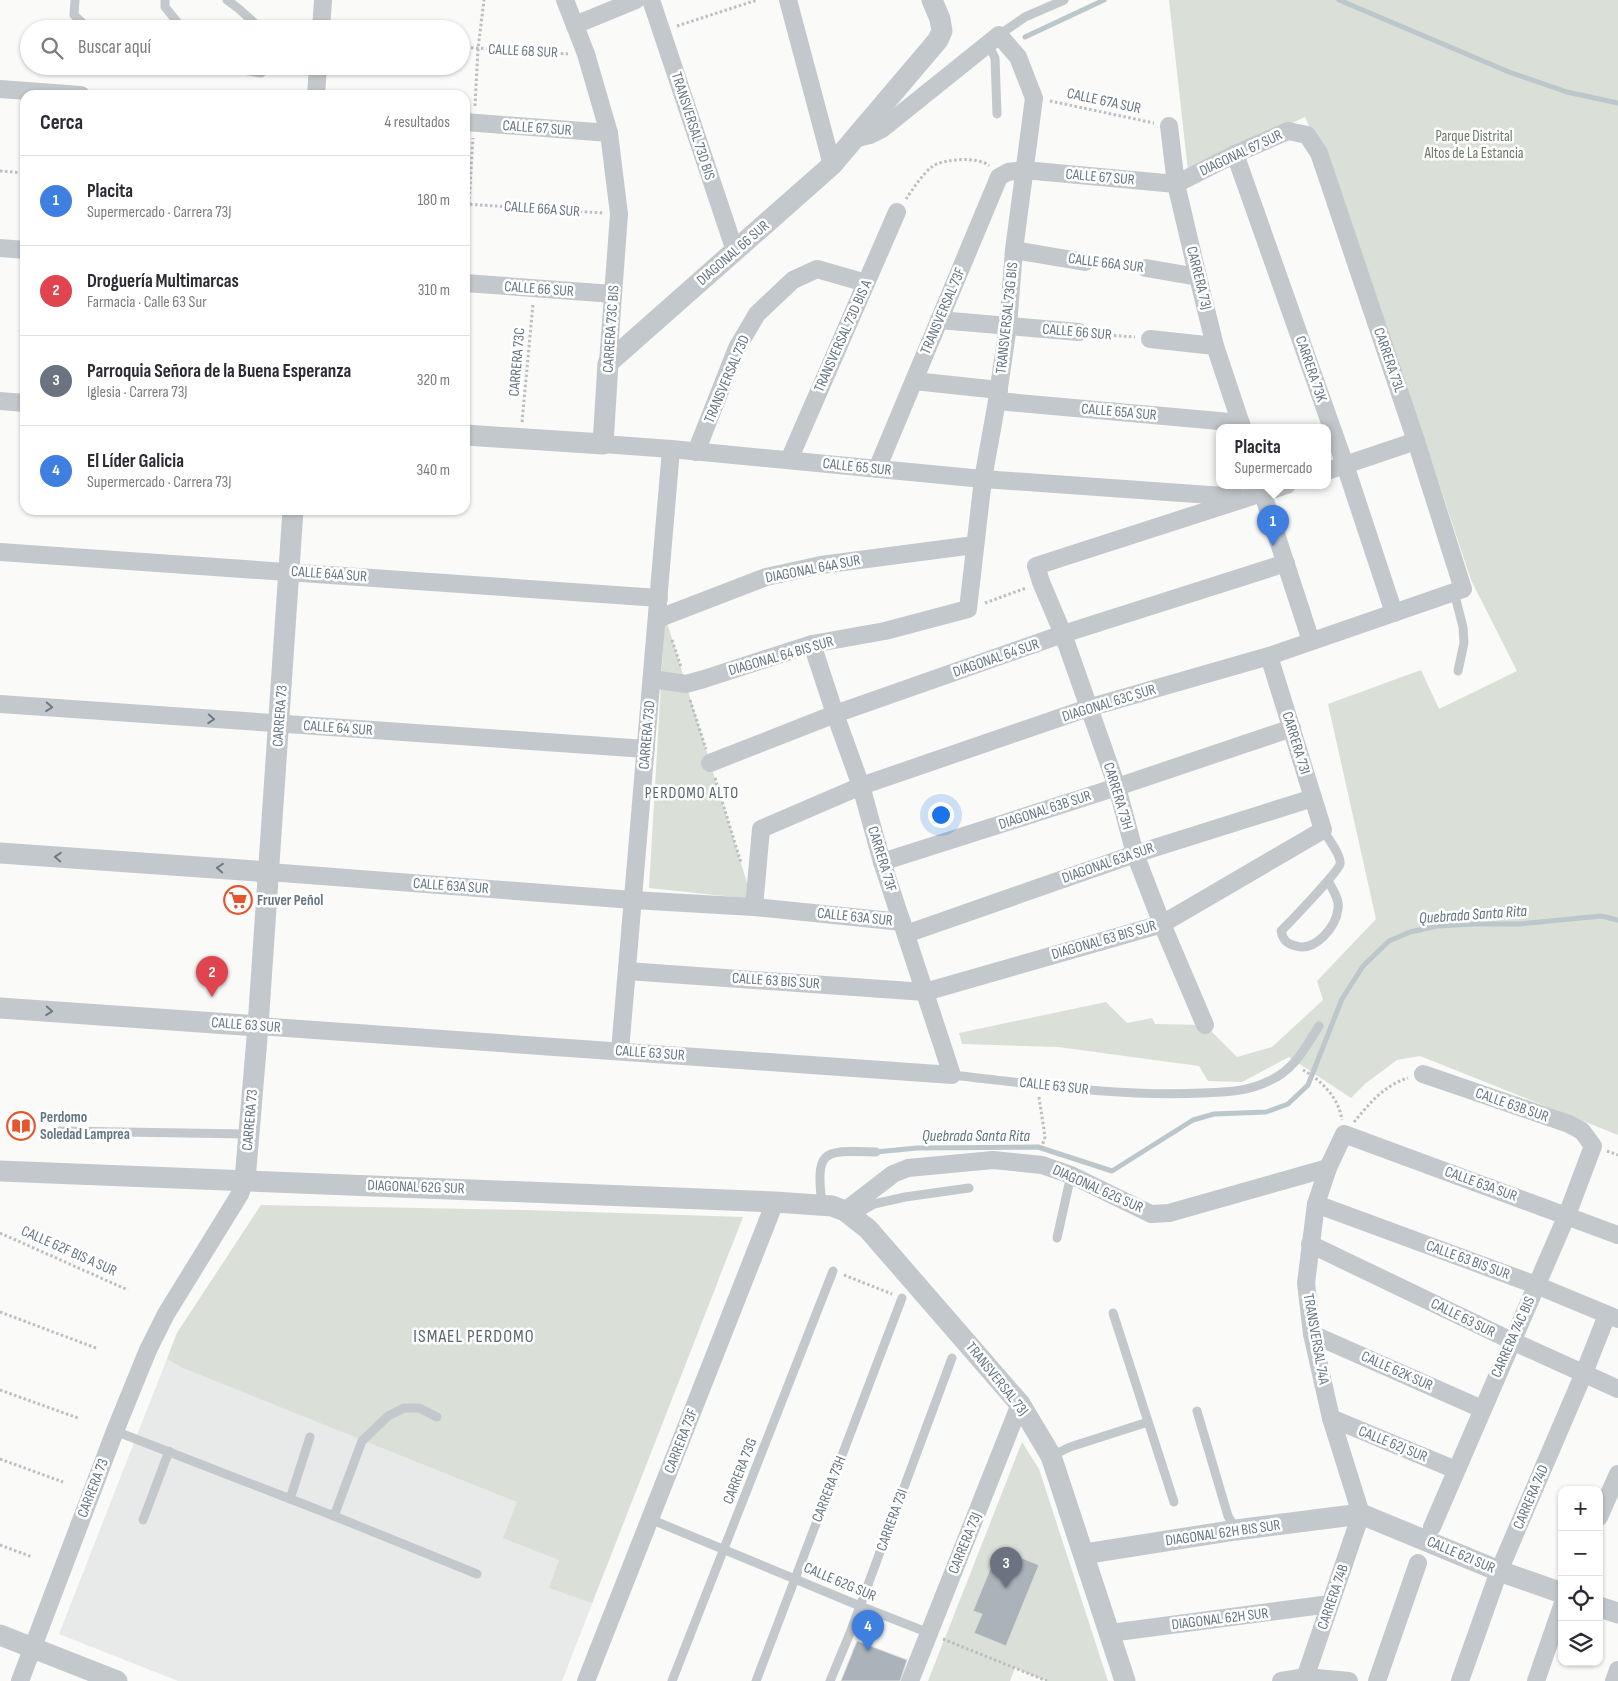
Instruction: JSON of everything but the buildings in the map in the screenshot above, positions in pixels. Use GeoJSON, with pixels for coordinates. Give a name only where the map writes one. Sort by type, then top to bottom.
{"type":"FeatureCollection","features":[{"type":"Feature","properties":{"kind":"street"},"geometry":{"type":"LineString","coordinates":[[322,20],[323,0]]}},
{"type":"Feature","properties":{"kind":"street"},"geometry":{"type":"LineString","coordinates":[[565,0],[586,54],[609,133],[619,214]]}},
{"type":"Feature","properties":{"kind":"street"},"geometry":{"type":"LineString","coordinates":[[576,25],[636,0]]}},
{"type":"Feature","properties":{"kind":"street","name":"TRANSVERSAL 73D BIS"},"geometry":{"type":"LineString","coordinates":[[651,0],[735,251]]}},
{"type":"Feature","properties":{"kind":"street"},"geometry":{"type":"LineString","coordinates":[[788,0],[832,165]]}},
{"type":"Feature","properties":{"kind":"street","name":"DIAGONAL 66 SUR"},"geometry":{"type":"LineString","coordinates":[[608,363],[832,165],[938,40],[942,31],[940,19],[932,0]]}},
{"type":"Feature","properties":{"kind":"street"},"geometry":{"type":"LineString","coordinates":[[853,139],[870,135],[882,129],[993,40]]}},
{"type":"Feature","properties":{"kind":"street","name":"TRANSVERSAL 73G BIS"},"geometry":{"type":"LineString","coordinates":[[968,609],[983,479],[1008,326],[1014,250],[1034,98],[1018,57],[993,40]]}},
{"type":"Feature","properties":{"kind":"street"},"geometry":{"type":"LineString","coordinates":[[316,90],[317,75]]}},
{"type":"Feature","properties":{"kind":"street"},"geometry":{"type":"LineString","coordinates":[[0,89],[20,90]]}},
{"type":"Feature","properties":{"kind":"street","name":"CALLE 67 SUR"},"geometry":{"type":"LineString","coordinates":[[470,122],[609,133]]}},
{"type":"Feature","properties":{"kind":"street","name":"CARRERA 73J"},"geometry":{"type":"LineString","coordinates":[[1169,126],[1176,184],[1198,277],[1216,346],[1241,424]]}},
{"type":"Feature","properties":{"kind":"street","name":"DIAGONAL 67 SUR"},"geometry":{"type":"LineString","coordinates":[[1176,184],[1288,130],[1306,136]]}},
{"type":"Feature","properties":{"kind":"street","name":"CARRERA 73L"},"geometry":{"type":"LineString","coordinates":[[1306,136],[1319,153],[1416,441],[1458,590]]}},
{"type":"Feature","properties":{"kind":"street","name":"CARRERA 73K"},"geometry":{"type":"LineString","coordinates":[[1235,154],[1330,424]]}},
{"type":"Feature","properties":{"kind":"street"},"geometry":{"type":"LineString","coordinates":[[999,177],[1008,172],[1024,170]]}},
{"type":"Feature","properties":{"kind":"street","name":"CALLE 67 SUR"},"geometry":{"type":"LineString","coordinates":[[1024,170],[1176,184]]}},
{"type":"Feature","properties":{"kind":"street","name":"TRANSVERSAL 73F"},"geometry":{"type":"LineString","coordinates":[[877,469],[999,177]]}},
{"type":"Feature","properties":{"kind":"street","name":"TRANSVERSAL 73D BIS A"},"geometry":{"type":"LineString","coordinates":[[789,460],[898,212]]}},
{"type":"Feature","properties":{"kind":"street","name":"CARRERA 73C BIS"},"geometry":{"type":"LineString","coordinates":[[603,444],[619,214]]}},
{"type":"Feature","properties":{"kind":"street"},"geometry":{"type":"LineString","coordinates":[[0,248],[20,250]]}},
{"type":"Feature","properties":{"kind":"street","name":"CALLE 66A SUR"},"geometry":{"type":"LineString","coordinates":[[1014,250],[1086,262]]}},
{"type":"Feature","properties":{"kind":"street","name":"CALLE 66A SUR"},"geometry":{"type":"LineString","coordinates":[[1146,268],[1198,277]]}},
{"type":"Feature","properties":{"kind":"street","name":"TRANSVERSAL 73D"},"geometry":{"type":"LineString","coordinates":[[696,452],[737,348],[757,314],[793,280],[817,269],[866,283]]}},
{"type":"Feature","properties":{"kind":"street","name":"CALLE 66 SUR"},"geometry":{"type":"LineString","coordinates":[[470,283],[613,294]]}},
{"type":"Feature","properties":{"kind":"street","name":"CALLE 66 SUR"},"geometry":{"type":"LineString","coordinates":[[939,320],[1079,332]]}},
{"type":"Feature","properties":{"kind":"street"},"geometry":{"type":"LineString","coordinates":[[1150,339],[1216,346]]}},
{"type":"Feature","properties":{"kind":"street","name":"CALLE 65A SUR"},"geometry":{"type":"LineString","coordinates":[[914,380],[998,395],[1233,424]]}},
{"type":"Feature","properties":{"kind":"street"},"geometry":{"type":"LineString","coordinates":[[0,401],[20,403]]}},
{"type":"Feature","properties":{"kind":"street","name":"CARRERA 73K"},"geometry":{"type":"LineString","coordinates":[[1331,425],[1394,613]]}},
{"type":"Feature","properties":{"kind":"street","name":"CALLE 65 SUR"},"geometry":{"type":"LineString","coordinates":[[470,434],[671,449],[983,479],[1257,492]]}},
{"type":"Feature","properties":{"kind":"street"},"geometry":{"type":"LineString","coordinates":[[1331,470],[1416,441]]}},
{"type":"Feature","properties":{"kind":"street","name":"CARRERA 73D"},"geometry":{"type":"LineString","coordinates":[[620,1051],[671,449]]}},
{"type":"Feature","properties":{"kind":"street"},"geometry":{"type":"LineString","coordinates":[[1038,574],[1257,492],[1270,489]]}},
{"type":"Feature","properties":{"kind":"street"},"geometry":{"type":"LineString","coordinates":[[1257,492],[1286,563],[1311,641]]}},
{"type":"Feature","properties":{"kind":"street","name":"CARRERA 73"},"geometry":{"type":"LineString","coordinates":[[20,1681],[115,1431],[156,1333],[240,1194],[245,1180],[258,1026],[293,515]]}},
{"type":"Feature","properties":{"kind":"street","name":"DIAGONAL 64A SUR"},"geometry":{"type":"LineString","coordinates":[[657,618],[766,577],[821,565],[974,545]]}},
{"type":"Feature","properties":{"kind":"street","name":"CALLE 64A SUR"},"geometry":{"type":"LineString","coordinates":[[0,552],[658,598]]}},
{"type":"Feature","properties":{"kind":"street","name":"DIAGONAL 64 SUR"},"geometry":{"type":"LineString","coordinates":[[710,763],[835,714],[1063,634],[1286,563]]}},
{"type":"Feature","properties":{"kind":"street","name":"CARRERA 73H"},"geometry":{"type":"LineString","coordinates":[[1038,574],[1063,634],[1117,787],[1135,854],[1162,924],[1205,1025]]}},
{"type":"Feature","properties":{"kind":"street","name":"DIAGONAL 63C SUR"},"geometry":{"type":"LineString","coordinates":[[754,907],[760,829],[861,786],[1088,708],[1269,656],[1458,590]]}},
{"type":"Feature","properties":{"kind":"street","name":"DIAGONAL 64 BIS SUR"},"geometry":{"type":"LineString","coordinates":[[652,679],[686,684],[812,644],[885,630],[968,609]]}},
{"type":"Feature","properties":{"kind":"street","name":"CARRERA 73F"},"geometry":{"type":"LineString","coordinates":[[812,644],[861,786],[882,862],[952,1075]]}},
{"type":"Feature","properties":{"kind":"street","name":"CARRERA 73I"},"geometry":{"type":"LineString","coordinates":[[1269,656],[1323,830]]}},
{"type":"Feature","properties":{"kind":"street","name":"CALLE 64 SUR"},"geometry":{"type":"LineString","coordinates":[[0,704],[646,749]]}},
{"type":"Feature","properties":{"kind":"street","name":"DIAGONAL 63B SUR"},"geometry":{"type":"LineString","coordinates":[[882,862],[1117,787],[1292,728]]}},
{"type":"Feature","properties":{"kind":"street","name":"DIAGONAL 63A SUR"},"geometry":{"type":"LineString","coordinates":[[904,928],[1313,798]]}},
{"type":"Feature","properties":{"kind":"street","name":"DIAGONAL 63 BIS SUR"},"geometry":{"type":"LineString","coordinates":[[925,992],[1162,924],[1323,830]]}},
{"type":"Feature","properties":{"kind":"street","name":"CALLE 63A SUR"},"geometry":{"type":"LineString","coordinates":[[0,853],[633,900],[754,907],[904,928]]}},
{"type":"Feature","properties":{"kind":"street","name":"CALLE 63 BIS SUR"},"geometry":{"type":"LineString","coordinates":[[627,971],[925,992]]}},
{"type":"Feature","properties":{"kind":"street","name":"CALLE 63 SUR"},"geometry":{"type":"LineString","coordinates":[[0,1008],[952,1075]]}},
{"type":"Feature","properties":{"kind":"street","name":"CALLE 63B SUR"},"geometry":{"type":"LineString","coordinates":[[1423,1074],[1569,1124],[1582,1131],[1593,1146]]}},
{"type":"Feature","properties":{"kind":"street","name":"CALLE 63A SUR"},"geometry":{"type":"LineString","coordinates":[[1344,1134],[1618,1235]]}},
{"type":"Feature","properties":{"kind":"street","name":"TRANSVERSAL 74A"},"geometry":{"type":"LineString","coordinates":[[1344,1134],[1328,1168],[1316,1204],[1306,1283],[1312,1334],[1331,1418],[1361,1514]]}},
{"type":"Feature","properties":{"kind":"street","name":"CARRERA 74C BIS"},"geometry":{"type":"LineString","coordinates":[[1432,1527],[1567,1215],[1593,1146]]}},
{"type":"Feature","properties":{"kind":"street","name":"DIAGONAL 62G SUR"},"geometry":{"type":"LineString","coordinates":[[0,1171],[775,1202],[838,1209],[893,1174],[908,1168],[993,1160],[1042,1164],[1071,1175],[1152,1214],[1168,1213],[1328,1168]]}},
{"type":"Feature","properties":{"kind":"street","name":"CARRERA 73F"},"geometry":{"type":"LineString","coordinates":[[586,1681],[775,1202]]}},
{"type":"Feature","properties":{"kind":"street","name":"CALLE 63 BIS SUR"},"geometry":{"type":"LineString","coordinates":[[1316,1204],[1536,1285],[1612,1317]]}},
{"type":"Feature","properties":{"kind":"street","name":"TRANSVERSAL 73J"},"geometry":{"type":"LineString","coordinates":[[838,1209],[868,1229],[1020,1404],[1051,1456],[1125,1681]]}},
{"type":"Feature","properties":{"kind":"street","name":"CALLE 63 SUR"},"geometry":{"type":"LineString","coordinates":[[1310,1244],[1512,1341],[1618,1389]]}},
{"type":"Feature","properties":{"kind":"street","name":"CARRERA 74D"},"geometry":{"type":"LineString","coordinates":[[1460,1681],[1499,1571],[1584,1373],[1612,1317]]}},
{"type":"Feature","properties":{"kind":"street","name":"CALLE 62K SUR"},"geometry":{"type":"LineString","coordinates":[[1312,1334],[1482,1409]]}},
{"type":"Feature","properties":{"kind":"street","name":"CARRERA 73J"},"geometry":{"type":"LineString","coordinates":[[910,1681],[1020,1404]]}},
{"type":"Feature","properties":{"kind":"street","name":"CALLE 62J SUR"},"geometry":{"type":"LineString","coordinates":[[1331,1418],[1456,1470]]}},
{"type":"Feature","properties":{"kind":"street"},"geometry":{"type":"LineString","coordinates":[[1603,1508],[1618,1474]]}},
{"type":"Feature","properties":{"kind":"street","name":"CALLE 62I SUR"},"geometry":{"type":"LineString","coordinates":[[1361,1514],[1499,1571],[1558,1592]]}},
{"type":"Feature","properties":{"kind":"street","name":"DIAGONAL 62H BIS SUR"},"geometry":{"type":"LineString","coordinates":[[1084,1554],[1236,1530],[1361,1514]]}},
{"type":"Feature","properties":{"kind":"street","name":"CARRERA 74B"},"geometry":{"type":"LineString","coordinates":[[1305,1679],[1361,1514]]}},
{"type":"Feature","properties":{"kind":"street"},"geometry":{"type":"LineString","coordinates":[[1377,1681],[1418,1563]]}},
{"type":"Feature","properties":{"kind":"street","name":"DIAGONAL 62H SUR"},"geometry":{"type":"LineString","coordinates":[[1110,1633],[1330,1604]]}},
{"type":"Feature","properties":{"kind":"street"},"geometry":{"type":"LineString","coordinates":[[1603,1608],[1618,1613]]}},
{"type":"Feature","properties":{"kind":"street"},"geometry":{"type":"LineString","coordinates":[[1536,1681],[1558,1618]]}},
{"type":"Feature","properties":{"kind":"street"},"geometry":{"type":"LineString","coordinates":[[0,1636],[117,1681]]}},
{"type":"Feature","properties":{"kind":"street"},"geometry":{"type":"LineString","coordinates":[[1614,1681],[1618,1670]]}},
{"type":"Feature","properties":{"kind":"street"},"geometry":{"type":"LineString","coordinates":[[1281,1681],[1305,1679],[1349,1681]]}},
{"type":"Feature","properties":{"kind":"lane"},"geometry":{"type":"LineString","coordinates":[[75,0],[74,15],[79,20]]}},
{"type":"Feature","properties":{"kind":"lane"},"geometry":{"type":"LineString","coordinates":[[165,0],[165,7],[176,20]]}},
{"type":"Feature","properties":{"kind":"lane"},"geometry":{"type":"LineString","coordinates":[[227,0],[252,20]]}},
{"type":"Feature","properties":{"kind":"lane"},"geometry":{"type":"LineString","coordinates":[[997,114],[993,40],[1025,17],[1064,0]]}},
{"type":"Feature","properties":{"kind":"lane"},"geometry":{"type":"LineString","coordinates":[[1458,590],[1464,643],[1458,670]]}},
{"type":"Feature","properties":{"kind":"lane"},"geometry":{"type":"LineString","coordinates":[[1323,830],[1339,856],[1341,863],[1328,881],[1281,931],[1283,938],[1290,945],[1302,948],[1310,946],[1332,925],[1339,908],[1328,881]]}},
{"type":"Feature","properties":{"kind":"lane"},"geometry":{"type":"LineString","coordinates":[[1293,1065],[1319,1026]]}},
{"type":"Feature","properties":{"kind":"lane","name":"CALLE 63 SUR"},"geometry":{"type":"LineString","coordinates":[[952,1075],[1085,1089],[1168,1094],[1241,1091],[1270,1081],[1293,1065]]}},
{"type":"Feature","properties":{"kind":"lane"},"geometry":{"type":"LineString","coordinates":[[59,1131],[248,1134]]}},
{"type":"Feature","properties":{"kind":"lane"},"geometry":{"type":"LineString","coordinates":[[876,1152],[837,1152],[827,1155],[822,1162],[820,1173],[838,1209],[969,1188]]}},
{"type":"Feature","properties":{"kind":"lane"},"geometry":{"type":"LineString","coordinates":[[1057,1238],[1071,1175]]}},
{"type":"Feature","properties":{"kind":"lane","name":"CARRERA 73G"},"geometry":{"type":"LineString","coordinates":[[672,1681],[833,1271]]}},
{"type":"Feature","properties":{"kind":"lane","name":"CARRERA 73H"},"geometry":{"type":"LineString","coordinates":[[756,1681],[902,1298]]}},
{"type":"Feature","properties":{"kind":"lane"},"geometry":{"type":"LineString","coordinates":[[1113,1313],[1174,1502]]}},
{"type":"Feature","properties":{"kind":"lane","name":"CARRERA 73I"},"geometry":{"type":"LineString","coordinates":[[830,1681],[860,1606],[952,1358]]}},
{"type":"Feature","properties":{"kind":"lane"},"geometry":{"type":"LineString","coordinates":[[334,1516],[362,1441],[388,1416],[404,1408],[419,1408],[437,1417]]}},
{"type":"Feature","properties":{"kind":"lane"},"geometry":{"type":"LineString","coordinates":[[1197,1411],[1228,1516],[1236,1530]]}},
{"type":"Feature","properties":{"kind":"lane"},"geometry":{"type":"LineString","coordinates":[[1051,1456],[1070,1447],[1148,1422]]}},
{"type":"Feature","properties":{"kind":"lane"},"geometry":{"type":"LineString","coordinates":[[115,1431],[477,1574]]}},
{"type":"Feature","properties":{"kind":"lane"},"geometry":{"type":"LineString","coordinates":[[290,1499],[310,1437]]}},
{"type":"Feature","properties":{"kind":"lane"},"geometry":{"type":"LineString","coordinates":[[143,1520],[169,1451]]}},
{"type":"Feature","properties":{"kind":"lane","name":"CALLE 62G SUR"},"geometry":{"type":"LineString","coordinates":[[650,1519],[929,1633]]}},
{"type":"Feature","properties":{"kind":"path"},"geometry":{"type":"LineString","coordinates":[[662,31],[757,0]]}},
{"type":"Feature","properties":{"kind":"path","name":"CALLE 68 SUR"},"geometry":{"type":"LineString","coordinates":[[470,48],[586,54]]}},
{"type":"Feature","properties":{"kind":"path","name":"CALLE 67A SUR"},"geometry":{"type":"LineString","coordinates":[[1034,98],[1169,126]]}},
{"type":"Feature","properties":{"kind":"path"},"geometry":{"type":"LineString","coordinates":[[898,212],[916,186],[934,166],[964,158],[984,162],[999,177]]}},
{"type":"Feature","properties":{"kind":"path"},"geometry":{"type":"LineString","coordinates":[[0,171],[20,173]]}},
{"type":"Feature","properties":{"kind":"path","name":"CALLE 66A SUR"},"geometry":{"type":"LineString","coordinates":[[470,204],[619,214]]}},
{"type":"Feature","properties":{"kind":"path","name":"CALLE 66A SUR"},"geometry":{"type":"LineString","coordinates":[[1086,262],[1146,268]]}},
{"type":"Feature","properties":{"kind":"path","name":"CARRERA 73C"},"geometry":{"type":"LineString","coordinates":[[521,438],[534,288]]}},
{"type":"Feature","properties":{"kind":"path","name":"CALLE 66 SUR"},"geometry":{"type":"LineString","coordinates":[[1079,332],[1150,339]]}},
{"type":"Feature","properties":{"kind":"path"},"geometry":{"type":"LineString","coordinates":[[968,609],[1038,574]]}},
{"type":"Feature","properties":{"kind":"path"},"geometry":{"type":"LineString","coordinates":[[1293,1065],[1316,1077],[1332,1096],[1341,1115],[1344,1134]]}},
{"type":"Feature","properties":{"kind":"path"},"geometry":{"type":"LineString","coordinates":[[1344,1134],[1372,1101],[1388,1087],[1406,1078],[1423,1074]]}},
{"type":"Feature","properties":{"kind":"path"},"geometry":{"type":"LineString","coordinates":[[1037,1084],[1045,1137]]}},
{"type":"Feature","properties":{"kind":"path","name":"CALLE 62F BIS A SUR"},"geometry":{"type":"LineString","coordinates":[[0,1234],[128,1290]]}},
{"type":"Feature","properties":{"kind":"path"},"geometry":{"type":"LineString","coordinates":[[833,1271],[902,1298]]}},
{"type":"Feature","properties":{"kind":"path"},"geometry":{"type":"LineString","coordinates":[[0,1312],[96,1348]]}},
{"type":"Feature","properties":{"kind":"path"},"geometry":{"type":"LineString","coordinates":[[0,1390],[78,1418]]}},
{"type":"Feature","properties":{"kind":"path"},"geometry":{"type":"LineString","coordinates":[[0,1459],[63,1482]]}},
{"type":"Feature","properties":{"kind":"path"},"geometry":{"type":"LineString","coordinates":[[0,1545],[32,1557]]}},
{"type":"Feature","properties":{"kind":"path"},"geometry":{"type":"LineString","coordinates":[[929,1633],[1047,1681]]}},
{"type":"Feature","properties":{"kind":"shaded area"},"geometry":{"type":"Polygon","coordinates":[[[261,1205],[717,1284],[562,1681],[178,1681],[59,1634],[177,1333],[261,1205]]]}},
{"type":"Feature","properties":{"kind":"green space","name":"Parque Distrital Altos de La Estancia"},"geometry":{"type":"Polygon","coordinates":[[[1169,0],[1618,0],[1618,1135],[1420,1056],[1397,1060],[1366,1083],[1351,1098],[1289,1057],[1242,1082],[1208,1081],[1199,1066],[1058,1047],[962,1044],[959,1033],[1106,1002],[1127,1023],[1152,1018],[1155,1024],[1205,1025],[1237,1057],[1272,1047],[1323,1000],[1317,981],[1376,919],[1328,704],[1421,670],[1439,709],[1517,671],[1471,580],[1426,444],[1335,184],[1305,117],[1188,171],[1169,0]]]}},
{"type":"Feature","properties":{"kind":"green space"},"geometry":{"type":"Polygon","coordinates":[[[665,616],[752,899],[649,888],[665,616]]]}},
{"type":"Feature","properties":{"kind":"green space"},"geometry":{"type":"Polygon","coordinates":[[[261,1205],[526,1210],[743,1217],[592,1603],[549,1588],[559,1560],[503,1538],[517,1502],[183,1368],[167,1359],[177,1333],[261,1205]]]}},
{"type":"Feature","properties":{"kind":"green space"},"geometry":{"type":"Polygon","coordinates":[[[1022,1442],[1039,1469],[1108,1681],[1047,1681],[1015,1668],[1010,1681],[928,1681],[1022,1442]]]}},
{"type":"Feature","properties":{"kind":"waterway"},"geometry":{"type":"LineString","coordinates":[[1025,37],[1104,0]]}},
{"type":"Feature","properties":{"kind":"waterway"},"geometry":{"type":"LineString","coordinates":[[1339,0],[1509,72],[1567,92],[1618,103]]}},
{"type":"Feature","properties":{"kind":"waterway","name":"Quebrada Santa Rita"},"geometry":{"type":"LineString","coordinates":[[876,1152],[917,1148],[1038,1147],[1112,1171],[1193,1120],[1214,1114],[1266,1112],[1288,1104],[1308,1085],[1342,999],[1363,966],[1389,941],[1410,932],[1437,926],[1520,924],[1601,916],[1618,920]]}},
{"type":"Feature","properties":{"kind":"place","name":"Placita"},"geometry":{"type":"Point","coordinates":[1273,546]}},
{"type":"Feature","properties":{"kind":"place","name":"Fruver Peñol"},"geometry":{"type":"Point","coordinates":[238,900]}},
{"type":"Feature","properties":{"kind":"place","name":"Droguería Multimarcas"},"geometry":{"type":"Point","coordinates":[212,997]}},
{"type":"Feature","properties":{"kind":"place","name":"Perdomo Soledad Lamprea"},"geometry":{"type":"Point","coordinates":[21,1126]}},
{"type":"Feature","properties":{"kind":"place","name":"Parroquia Señora de la Buena Esperanza"},"geometry":{"type":"Point","coordinates":[1006,1588]}},
{"type":"Feature","properties":{"kind":"place","name":"El Líder Galicia"},"geometry":{"type":"Point","coordinates":[868,1651]}},
{"type":"Feature","properties":{"kind":"district","name":"PERDOMO ALTO"},"geometry":{"type":"Point","coordinates":[692,793]}},
{"type":"Feature","properties":{"kind":"district","name":"ISMAEL PERDOMO"},"geometry":{"type":"Point","coordinates":[474,1336]}}]}
